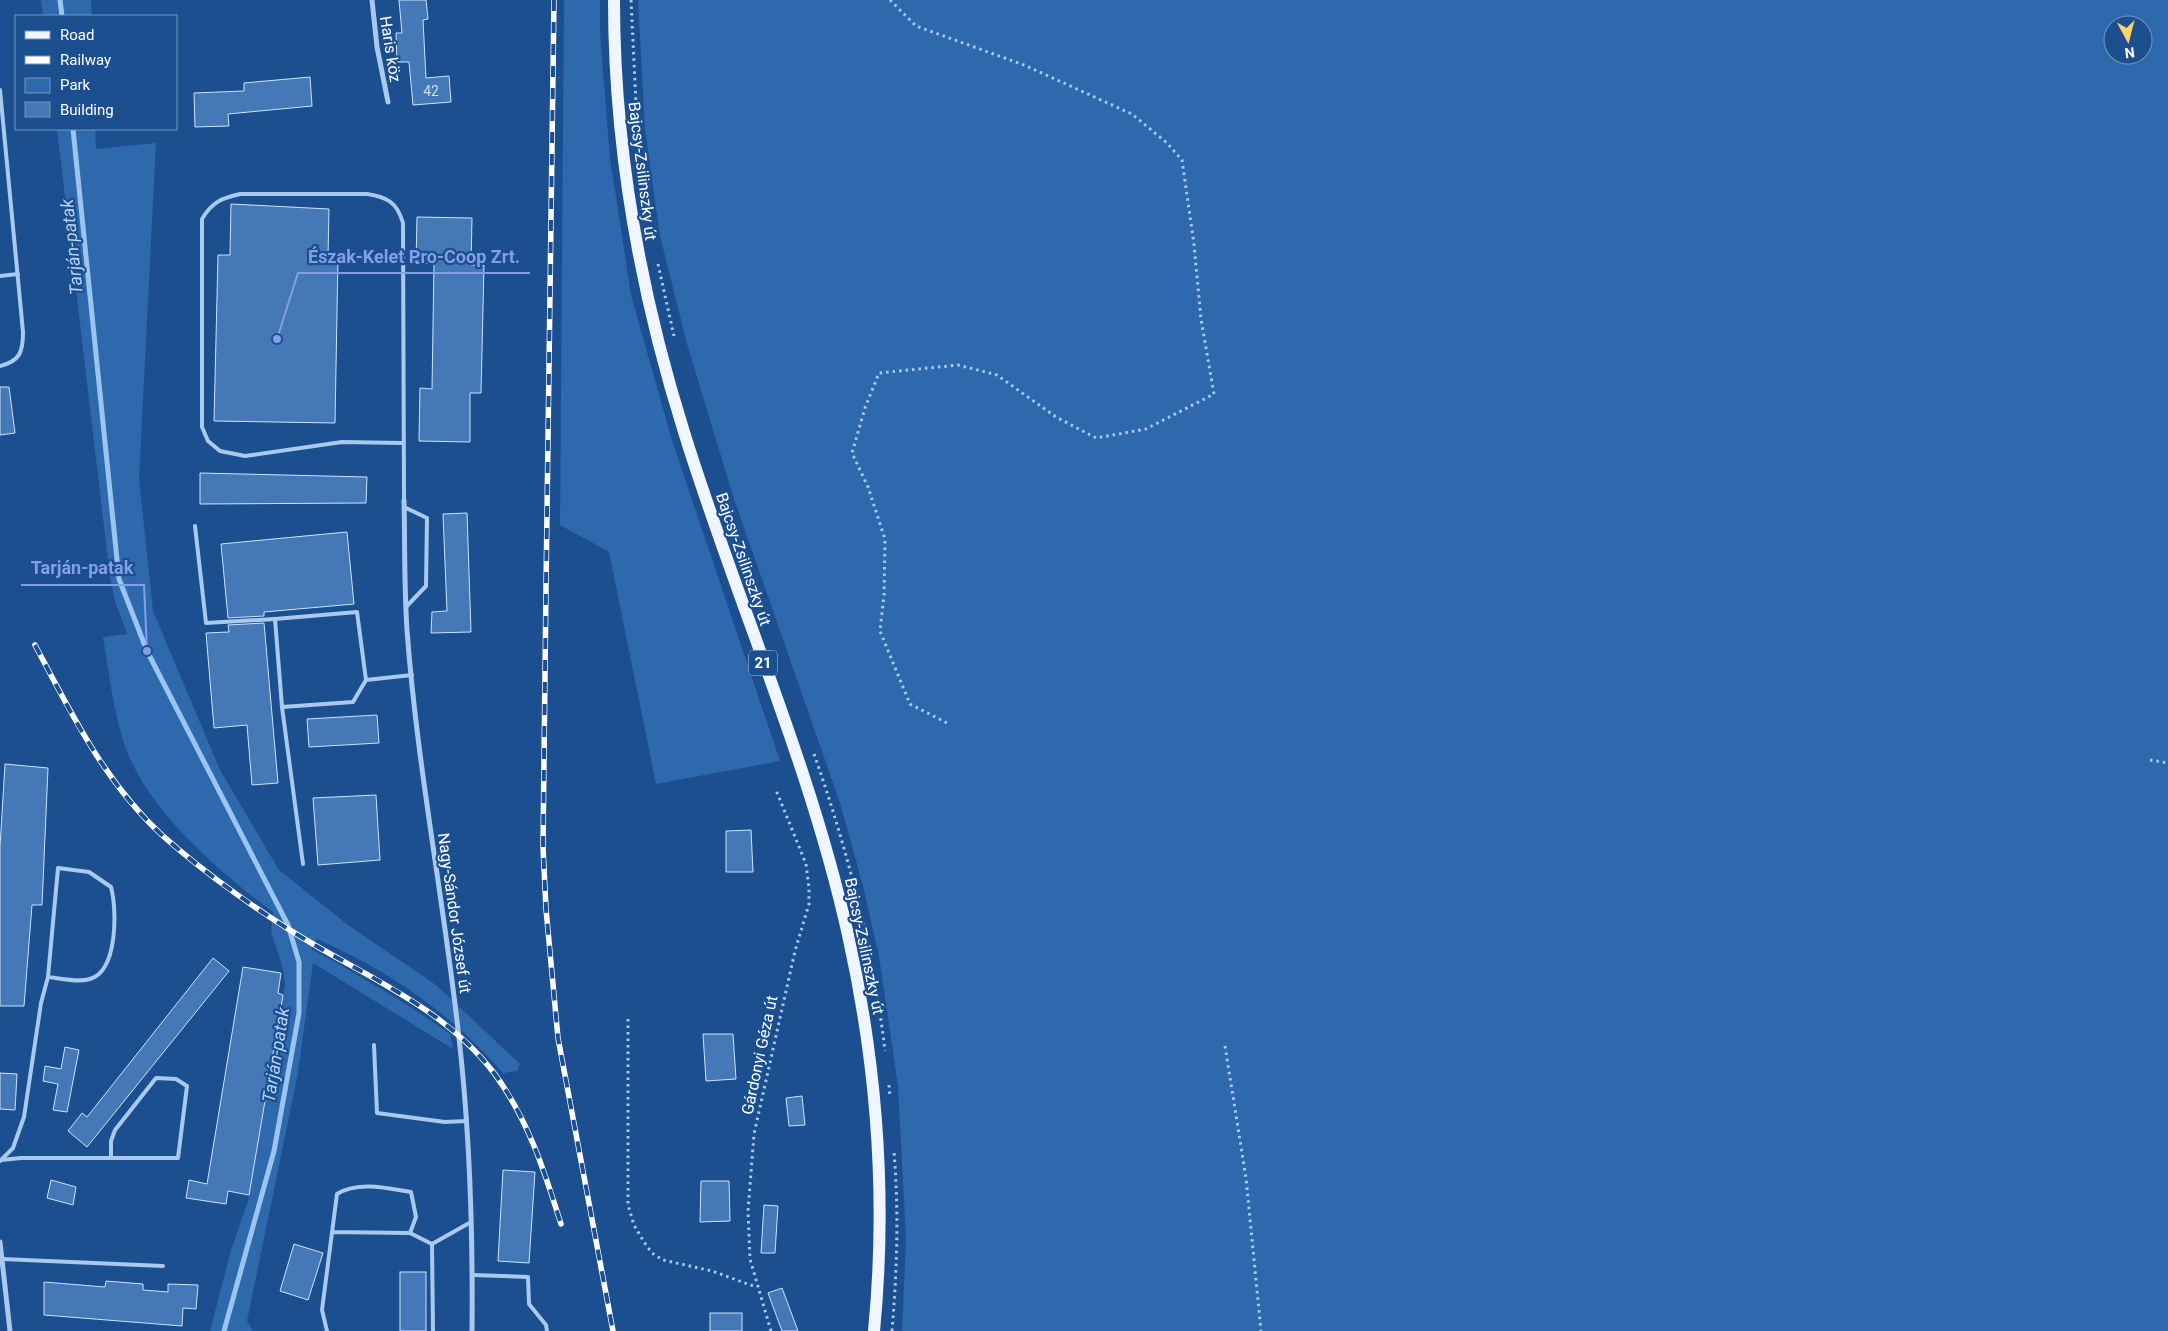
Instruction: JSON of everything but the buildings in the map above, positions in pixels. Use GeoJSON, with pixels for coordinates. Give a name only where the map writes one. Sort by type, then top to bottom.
{"type":"FeatureCollection","features":[{"type":"Feature","properties":{"kind":"main road","name":"Bajcsy-Zsilinszky út"},"geometry":{"type":"LineString","coordinates":[[614,0],[616,88],[632,221],[651,317],[683,432],[823,838],[848,935],[868,1035],[879,1167],[879,1251],[874,1331]]}},
{"type":"Feature","properties":{"kind":"street","name":"Haris köz"},"geometry":{"type":"LineString","coordinates":[[372,0],[377,47],[388,102]]}},
{"type":"Feature","properties":{"kind":"street","name":"Nagy-Sándor József út"},"geometry":{"type":"LineString","coordinates":[[404,500],[406,607],[412,675],[459,1035],[471,1222],[472,1331]]}},
{"type":"Feature","properties":{"kind":"street"},"geometry":{"type":"LineString","coordinates":[[0,1242],[10,1331]]}},
{"type":"Feature","properties":{"kind":"lane"},"geometry":{"type":"LineString","coordinates":[[0,90],[24,332],[22,352],[16,360],[0,366]]}},
{"type":"Feature","properties":{"kind":"lane"},"geometry":{"type":"LineString","coordinates":[[402,443],[342,442],[245,456],[220,451],[208,441],[202,427],[202,219],[210,206],[224,197],[240,194],[367,194],[384,196],[400,212],[403,223],[402,443],[404,500]]}},
{"type":"Feature","properties":{"kind":"lane"},"geometry":{"type":"LineString","coordinates":[[0,276],[18,274]]}},
{"type":"Feature","properties":{"kind":"lane"},"geometry":{"type":"LineString","coordinates":[[404,507],[427,518],[426,586],[406,607]]}},
{"type":"Feature","properties":{"kind":"lane"},"geometry":{"type":"LineString","coordinates":[[195,526],[206,623],[275,620],[357,612],[366,680],[353,702],[282,707]]}},
{"type":"Feature","properties":{"kind":"lane"},"geometry":{"type":"LineString","coordinates":[[275,620],[282,707],[303,864]]}},
{"type":"Feature","properties":{"kind":"lane"},"geometry":{"type":"LineString","coordinates":[[366,680],[412,675]]}},
{"type":"Feature","properties":{"kind":"lane"},"geometry":{"type":"LineString","coordinates":[[0,1161],[13,1148],[24,1117],[40,1012],[48,977],[58,868],[90,872],[111,887],[114,898],[115,923],[112,944],[105,964],[91,979],[76,980],[48,977]]}},
{"type":"Feature","properties":{"kind":"lane"},"geometry":{"type":"LineString","coordinates":[[374,1045],[377,1113],[445,1122],[466,1121]]}},
{"type":"Feature","properties":{"kind":"lane"},"geometry":{"type":"LineString","coordinates":[[0,1161],[21,1158],[111,1158],[178,1158],[188,1086],[176,1079],[156,1078],[116,1130],[111,1141],[111,1158]]}},
{"type":"Feature","properties":{"kind":"lane"},"geometry":{"type":"LineString","coordinates":[[327,1331],[322,1310],[337,1194],[346,1189],[380,1187],[410,1192],[416,1217],[410,1232]]}},
{"type":"Feature","properties":{"kind":"lane"},"geometry":{"type":"LineString","coordinates":[[432,1244],[471,1222]]}},
{"type":"Feature","properties":{"kind":"lane"},"geometry":{"type":"LineString","coordinates":[[332,1232],[410,1232],[432,1244]]}},
{"type":"Feature","properties":{"kind":"lane"},"geometry":{"type":"LineString","coordinates":[[432,1244],[433,1331]]}},
{"type":"Feature","properties":{"kind":"lane"},"geometry":{"type":"LineString","coordinates":[[2,1259],[163,1266]]}},
{"type":"Feature","properties":{"kind":"lane"},"geometry":{"type":"LineString","coordinates":[[472,1275],[528,1277],[529,1304],[546,1325],[547,1331]]}},
{"type":"Feature","properties":{"kind":"path"},"geometry":{"type":"LineString","coordinates":[[890,0],[916,26],[1024,65],[1132,114],[1167,143],[1182,160],[1194,244],[1201,318],[1214,394],[1146,430],[1096,438],[1056,418],[997,375],[958,365],[879,373],[865,408],[852,453],[868,486],[885,538],[884,595],[880,631],[910,704],[949,724]]}},
{"type":"Feature","properties":{"kind":"path"},"geometry":{"type":"LineString","coordinates":[[2150,760],[2168,763]]}},
{"type":"Feature","properties":{"kind":"path","name":"Gárdonyi Géza út"},"geometry":{"type":"LineString","coordinates":[[771,1331],[750,1259],[748,1236],[754,1134],[765,1078],[809,896],[806,864],[776,790]]}},
{"type":"Feature","properties":{"kind":"path"},"geometry":{"type":"LineString","coordinates":[[628,1019],[628,1205],[634,1225],[652,1253],[663,1260],[712,1271],[757,1287]]}},
{"type":"Feature","properties":{"kind":"path"},"geometry":{"type":"LineString","coordinates":[[1226,1046],[1246,1178],[1261,1331]]}},
{"type":"Feature","properties":{"kind":"green space"},"geometry":{"type":"Polygon","coordinates":[[[41,0],[91,0],[92,15],[43,15],[41,0]]]}},
{"type":"Feature","properties":{"kind":"green space"},"geometry":{"type":"Polygon","coordinates":[[[564,0],[600,0],[600,33],[610,158],[631,295],[671,437],[780,761],[656,784],[609,552],[560,525],[564,0]]]}},
{"type":"Feature","properties":{"kind":"green space"},"geometry":{"type":"Polygon","coordinates":[[[638,0],[2168,0],[2168,1331],[902,1331],[906,1239],[898,1086],[879,956],[863,886],[840,803],[734,499],[687,344],[660,236],[645,130],[638,0]]]}},
{"type":"Feature","properties":{"kind":"green space"},"geometry":{"type":"Polygon","coordinates":[[[57,130],[95,130],[96,149],[156,143],[139,479],[153,611],[220,770],[279,870],[348,925],[436,985],[520,1064],[517,1071],[503,1073],[462,1032],[418,996],[394,979],[317,939],[311,949],[382,989],[450,1034],[453,1049],[313,963],[298,1073],[247,1321],[253,1331],[210,1331],[231,1250],[248,1201],[285,985],[280,960],[271,933],[273,912],[230,878],[187,838],[150,794],[136,770],[125,746],[117,719],[103,637],[127,634],[115,601],[110,577],[57,130]]]}},
{"type":"Feature","properties":{"kind":"waterway","name":"Tarján-patak"},"geometry":{"type":"LineString","coordinates":[[60,0],[62,15]]}},
{"type":"Feature","properties":{"kind":"waterway","name":"Tarján-patak"},"geometry":{"type":"LineString","coordinates":[[73,130],[119,579],[147,651],[288,925],[299,962],[299,1013],[274,1151],[224,1331]]}},
{"type":"Feature","properties":{"kind":"railway"},"geometry":{"type":"LineString","coordinates":[[554,0],[543,847],[546,909],[558,1038],[613,1331]]}},
{"type":"Feature","properties":{"kind":"railway"},"geometry":{"type":"LineString","coordinates":[[35,645],[76,721],[107,770],[142,815],[163,836],[198,866],[258,909],[318,947],[413,1001],[456,1033],[476,1052],[506,1090],[526,1127],[561,1224]]}},
{"type":"Feature","properties":{"kind":"place","name":"Észak-Kelet Pro-Coop Zrt."},"geometry":{"type":"Point","coordinates":[277,339]}},
{"type":"Feature","properties":{"kind":"place","name":"Tarján-patak"},"geometry":{"type":"Point","coordinates":[147,651]}}]}
